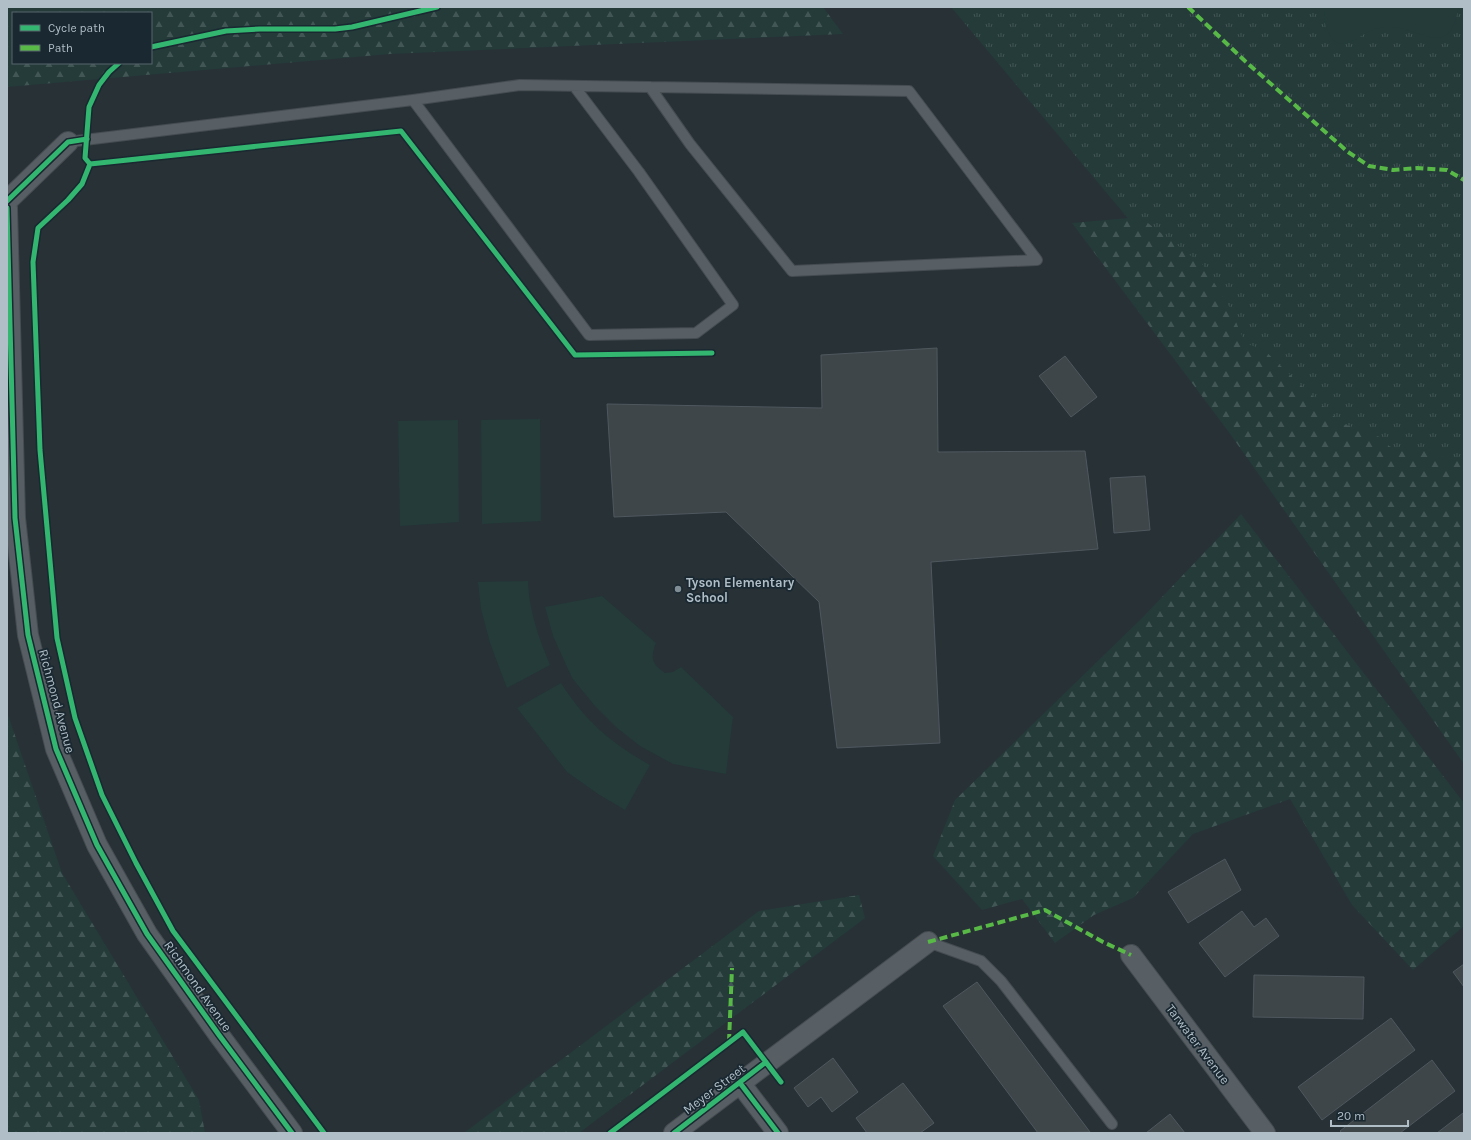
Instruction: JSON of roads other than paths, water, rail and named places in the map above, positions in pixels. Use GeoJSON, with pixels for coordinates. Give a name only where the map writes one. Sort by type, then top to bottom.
{"type":"FeatureCollection","features":[{"type":"Feature","properties":{"kind":"street"},"geometry":{"type":"LineString","coordinates":[[7,201],[68,142]]}},
{"type":"Feature","properties":{"kind":"street","name":"Richmond Avenue"},"geometry":{"type":"LineString","coordinates":[[7,208],[15,518],[28,635],[56,749],[97,845],[147,934],[219,1035],[292,1133]]}},
{"type":"Feature","properties":{"kind":"street","name":"Meyer Street"},"geometry":{"type":"LineString","coordinates":[[674,1133],[928,942]]}},
{"type":"Feature","properties":{"kind":"street","name":"Tarwater Avenue"},"geometry":{"type":"LineString","coordinates":[[1131,955],[1265,1133]]}},
{"type":"Feature","properties":{"kind":"street"},"geometry":{"type":"LineString","coordinates":[[740,1083],[778,1133]]}},
{"type":"Feature","properties":{"kind":"lane"},"geometry":{"type":"LineString","coordinates":[[68,142],[413,100],[520,85],[909,90],[1037,260],[792,271],[690,144],[650,87]]}},
{"type":"Feature","properties":{"kind":"lane"},"geometry":{"type":"LineString","coordinates":[[413,100],[589,335],[696,333],[733,304],[639,172],[574,86]]}},
{"type":"Feature","properties":{"kind":"lane"},"geometry":{"type":"LineString","coordinates":[[928,942],[981,961],[1001,980],[1112,1124]]}},
{"type":"Feature","properties":{"kind":"place","name":"Tyson Elementary School"},"geometry":{"type":"Point","coordinates":[678,589]}}]}
